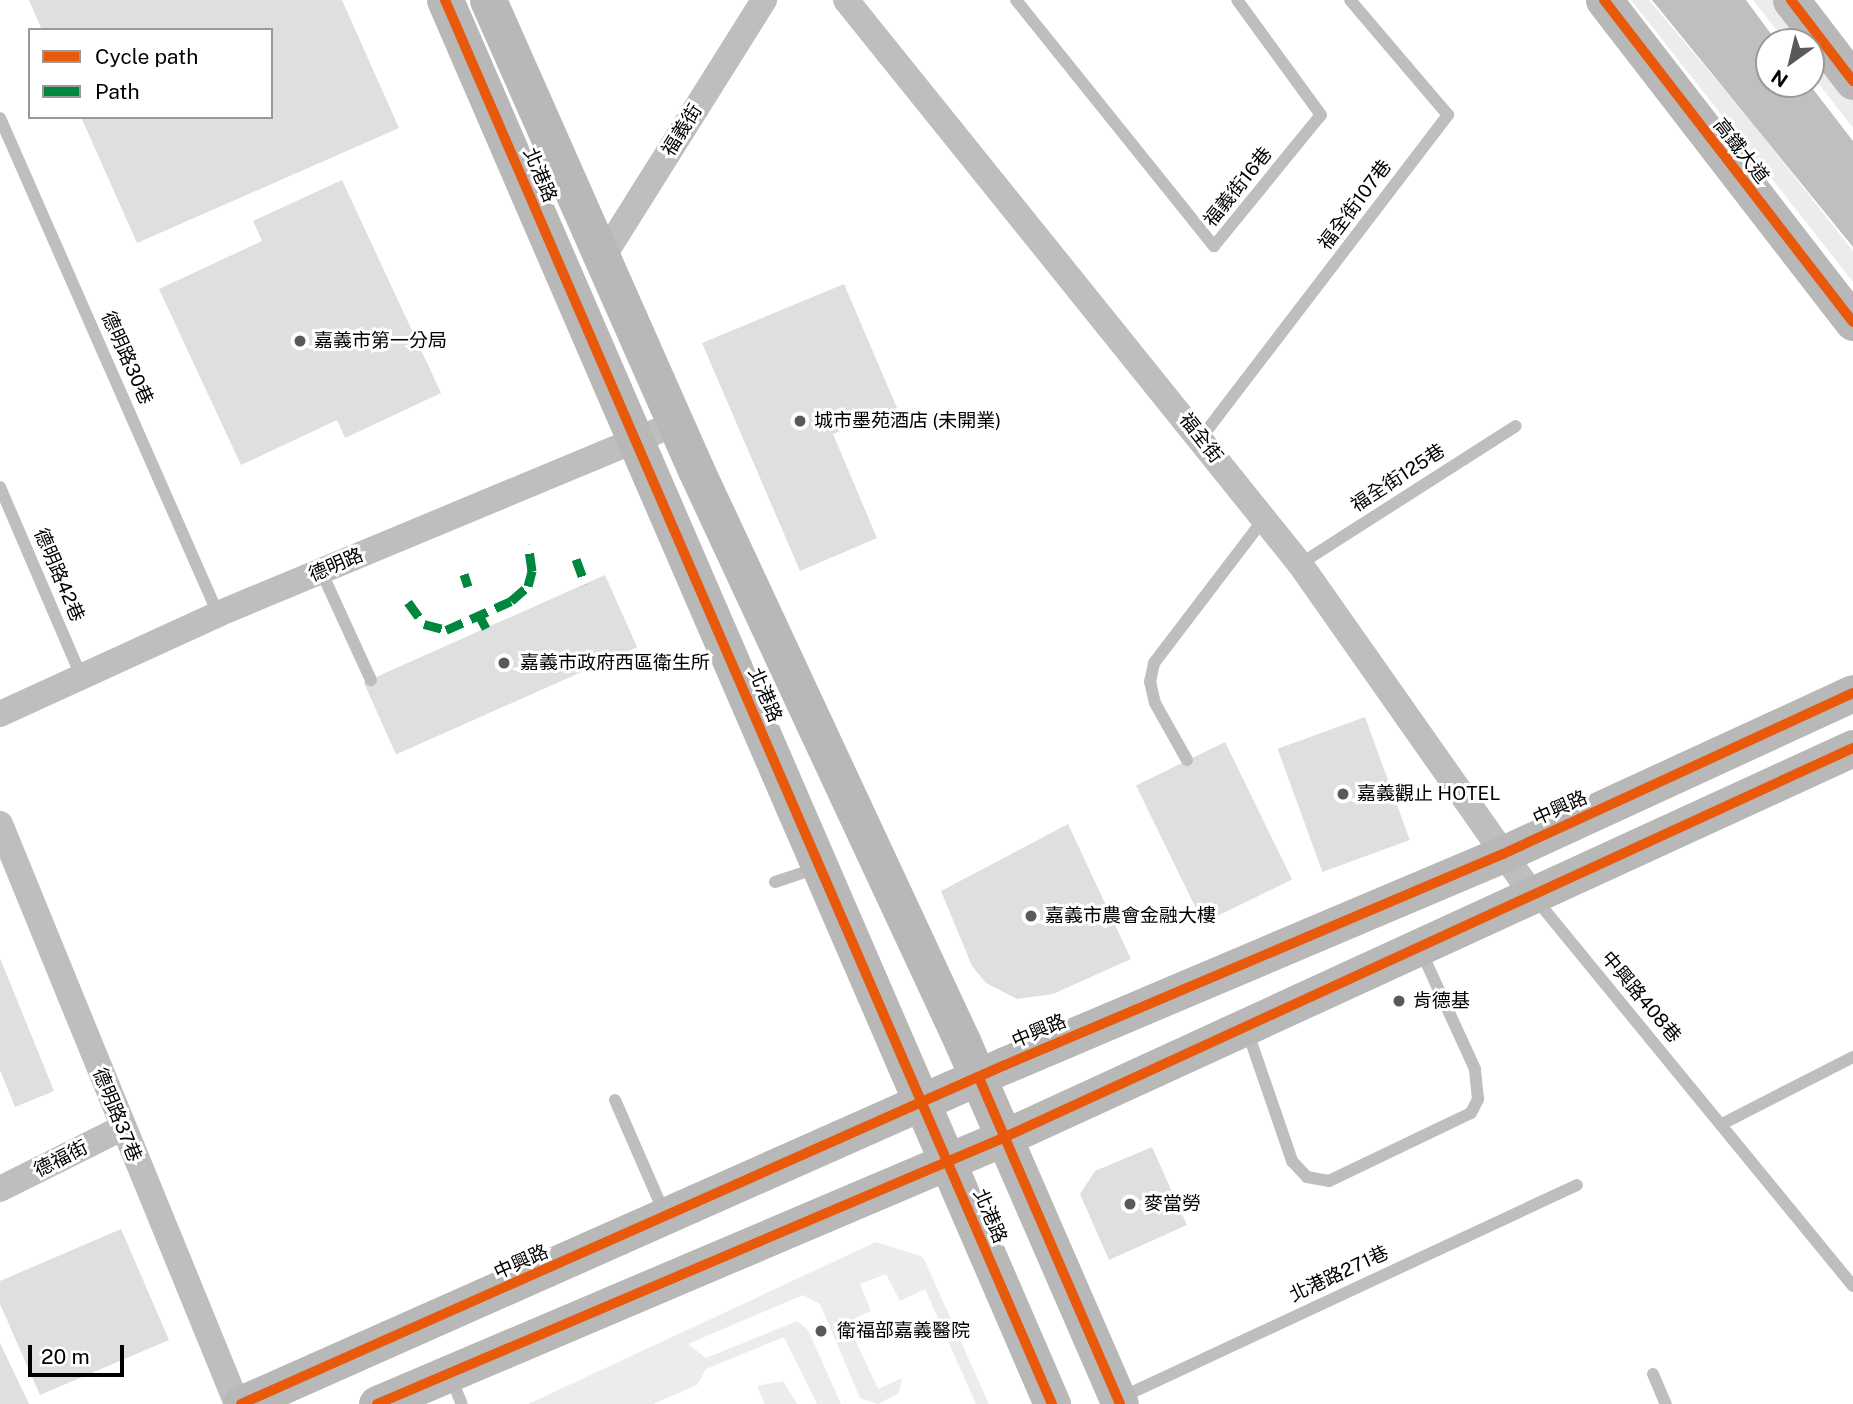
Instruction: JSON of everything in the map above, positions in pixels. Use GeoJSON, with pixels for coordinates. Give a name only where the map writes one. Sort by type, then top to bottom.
{"type":"FeatureCollection","features":[{"type":"Feature","properties":{"kind":"street","name":"北港路"},"geometry":{"type":"LineString","coordinates":[[445,0],[1052,1404]]}},
{"type":"Feature","properties":{"kind":"street","name":"北港路"},"geometry":{"type":"LineString","coordinates":[[488,0],[675,424],[979,1078],[1119,1402]]}},
{"type":"Feature","properties":{"kind":"street","name":"福義街"},"geometry":{"type":"LineString","coordinates":[[601,260],[764,0]]}},
{"type":"Feature","properties":{"kind":"street","name":"福全街"},"geometry":{"type":"LineString","coordinates":[[846,0],[1300,564],[1532,894]]}},
{"type":"Feature","properties":{"kind":"street","name":"高鐵大道"},"geometry":{"type":"LineString","coordinates":[[1604,0],[1853,322]]}},
{"type":"Feature","properties":{"kind":"street"},"geometry":{"type":"LineString","coordinates":[[1791,0],[1853,81]]}},
{"type":"Feature","properties":{"kind":"street","name":"德明路"},"geometry":{"type":"LineString","coordinates":[[0,715],[218,614],[675,424]]}},
{"type":"Feature","properties":{"kind":"street","name":"中興路"},"geometry":{"type":"LineString","coordinates":[[239,1404],[667,1217],[922,1101],[1503,853],[1853,693]]}},
{"type":"Feature","properties":{"kind":"street"},"geometry":{"type":"LineString","coordinates":[[377,1404],[455,1389],[1853,748]]}},
{"type":"Feature","properties":{"kind":"street","name":"德明路37巷"},"geometry":{"type":"LineString","coordinates":[[0,824],[122,1128],[239,1404]]}},
{"type":"Feature","properties":{"kind":"street","name":"德福街"},"geometry":{"type":"LineString","coordinates":[[0,1189],[122,1128]]}},
{"type":"Feature","properties":{"kind":"lane","name":"福義街16巷"},"geometry":{"type":"LineString","coordinates":[[1016,0],[1214,246],[1321,116],[1237,0]]}},
{"type":"Feature","properties":{"kind":"lane","name":"福全街107巷"},"geometry":{"type":"LineString","coordinates":[[1201,438],[1448,115],[1350,0]]}},
{"type":"Feature","properties":{"kind":"lane","name":"德明路30巷"},"geometry":{"type":"LineString","coordinates":[[0,118],[218,614]]}},
{"type":"Feature","properties":{"kind":"lane","name":"福全街125巷"},"geometry":{"type":"LineString","coordinates":[[1300,564],[1516,426]]}},
{"type":"Feature","properties":{"kind":"lane","name":"德明路42巷"},"geometry":{"type":"LineString","coordinates":[[0,487],[82,678]]}},
{"type":"Feature","properties":{"kind":"lane"},"geometry":{"type":"LineString","coordinates":[[1187,760],[1155,703],[1150,682],[1154,663],[1263,520]]}},
{"type":"Feature","properties":{"kind":"lane"},"geometry":{"type":"LineString","coordinates":[[321,571],[371,680]]}},
{"type":"Feature","properties":{"kind":"lane"},"geometry":{"type":"LineString","coordinates":[[775,882],[820,867]]}},
{"type":"Feature","properties":{"kind":"lane","name":"中興路408巷"},"geometry":{"type":"LineString","coordinates":[[1532,894],[1853,1286]]}},
{"type":"Feature","properties":{"kind":"lane"},"geometry":{"type":"LineString","coordinates":[[1246,1026],[1292,1161],[1307,1177],[1329,1181],[1471,1113],[1478,1099],[1475,1069],[1418,946]]}},
{"type":"Feature","properties":{"kind":"lane"},"geometry":{"type":"LineString","coordinates":[[1722,1124],[1853,1057]]}},
{"type":"Feature","properties":{"kind":"lane"},"geometry":{"type":"LineString","coordinates":[[615,1100],[667,1217]]}},
{"type":"Feature","properties":{"kind":"lane","name":"北港路271巷"},"geometry":{"type":"LineString","coordinates":[[1119,1402],[1577,1185]]}},
{"type":"Feature","properties":{"kind":"lane"},"geometry":{"type":"LineString","coordinates":[[1653,1374],[1666,1404]]}},
{"type":"Feature","properties":{"kind":"shaded area"},"geometry":{"type":"Polygon","coordinates":[[[1631,0],[1649,0],[1749,119],[1853,251],[1853,282],[1631,0]]]}},
{"type":"Feature","properties":{"kind":"shaded area"},"geometry":{"type":"Polygon","coordinates":[[[1652,0],[1746,0],[1767,28],[1755,28],[1755,98],[1820,98],[1853,141],[1853,247],[1652,0]]]}},
{"type":"Feature","properties":{"kind":"shaded area"},"geometry":{"type":"Polygon","coordinates":[[[1753,0],[1777,0],[1799,28],[1775,28],[1753,0]]]}},
{"type":"Feature","properties":{"kind":"shaded area"},"geometry":{"type":"Polygon","coordinates":[[[1825,61],[1853,97],[1853,128],[1825,92],[1825,61]]]}},
{"type":"Feature","properties":{"kind":"shaded area"},"geometry":{"type":"Polygon","coordinates":[[[876,1242],[923,1257],[989,1404],[976,1404],[925,1289],[900,1301],[886,1274],[860,1284],[871,1311],[847,1322],[878,1389],[902,1378],[899,1393],[878,1404],[860,1398],[820,1304],[803,1295],[688,1344],[706,1358],[797,1321],[808,1330],[841,1404],[817,1404],[784,1337],[706,1369],[697,1385],[653,1404],[528,1404],[876,1242]]]}},
{"type":"Feature","properties":{"kind":"shaded area"},"geometry":{"type":"Polygon","coordinates":[[[783,1381],[797,1404],[765,1404],[757,1386],[783,1381]]]}},
{"type":"Feature","properties":{"kind":"building"},"geometry":{"type":"Polygon","coordinates":[[[29,0],[342,0],[399,128],[137,243],[82,119],[273,119],[273,28],[41,28],[29,0]]]}},
{"type":"Feature","properties":{"kind":"building","name":"嘉義市第一分局"},"geometry":{"type":"Polygon","coordinates":[[[342,180],[441,393],[345,438],[337,420],[241,465],[159,289],[262,241],[253,221],[342,180]]]}},
{"type":"Feature","properties":{"kind":"building","name":"城市墨苑酒店 (未開業)"},"geometry":{"type":"Polygon","coordinates":[[[844,284],[897,408],[833,434],[877,538],[800,571],[702,343],[844,284]]]}},
{"type":"Feature","properties":{"kind":"building","name":"嘉義市政府西區衛生所"},"geometry":{"type":"Polygon","coordinates":[[[605,575],[637,647],[396,755],[364,682],[605,575]]]}},
{"type":"Feature","properties":{"kind":"building","name":"嘉義觀止 HOTEL"},"geometry":{"type":"Polygon","coordinates":[[[1365,717],[1410,840],[1322,872],[1278,749],[1365,717]]]}},
{"type":"Feature","properties":{"kind":"building"},"geometry":{"type":"Polygon","coordinates":[[[1225,742],[1292,880],[1203,923],[1136,785],[1225,742]]]}},
{"type":"Feature","properties":{"kind":"building","name":"嘉義市農會金融大樓"},"geometry":{"type":"Polygon","coordinates":[[[1068,824],[1131,959],[1053,994],[1017,999],[986,983],[972,966],[941,891],[1068,824]]]}},
{"type":"Feature","properties":{"kind":"building"},"geometry":{"type":"Polygon","coordinates":[[[0,958],[54,1091],[15,1107],[0,1070],[0,958]]]}},
{"type":"Feature","properties":{"kind":"building"},"geometry":{"type":"Polygon","coordinates":[[[1152,1147],[1187,1225],[1109,1260],[1080,1194],[1095,1171],[1152,1147]]]}},
{"type":"Feature","properties":{"kind":"building"},"geometry":{"type":"Polygon","coordinates":[[[121,1229],[169,1340],[40,1395],[0,1304],[0,1281],[121,1229]]]}},
{"type":"Feature","properties":{"kind":"building"},"geometry":{"type":"Polygon","coordinates":[[[0,1343],[29,1404],[0,1404],[0,1343]]]}},
{"type":"Feature","properties":{"kind":"marked path"},"geometry":{"type":"LineString","coordinates":[[408,602],[424,624],[446,630],[511,601],[528,586],[532,571],[528,544]]}},
{"type":"Feature","properties":{"kind":"marked path"},"geometry":{"type":"LineString","coordinates":[[576,559],[585,584]]}},
{"type":"Feature","properties":{"kind":"marked path"},"geometry":{"type":"LineString","coordinates":[[464,574],[468,586]]}},
{"type":"Feature","properties":{"kind":"marked path"},"geometry":{"type":"LineString","coordinates":[[479,615],[486,628]]}},
{"type":"Feature","properties":{"kind":"cycle path"},"geometry":{"type":"LineString","coordinates":[[445,0],[1052,1404]]}},
{"type":"Feature","properties":{"kind":"cycle path"},"geometry":{"type":"LineString","coordinates":[[1604,0],[1853,322]]}},
{"type":"Feature","properties":{"kind":"cycle path"},"geometry":{"type":"LineString","coordinates":[[1791,0],[1853,81]]}},
{"type":"Feature","properties":{"kind":"cycle path"},"geometry":{"type":"LineString","coordinates":[[241,1404],[1005,1065],[1503,854],[1853,693]]}},
{"type":"Feature","properties":{"kind":"cycle path"},"geometry":{"type":"LineString","coordinates":[[377,1404],[1003,1138],[1853,748]]}},
{"type":"Feature","properties":{"kind":"cycle path"},"geometry":{"type":"LineString","coordinates":[[979,1078],[1120,1404]]}},
{"type":"Feature","properties":{"kind":"place","name":"嘉義市第一分局"},"geometry":{"type":"Point","coordinates":[300,341]}},
{"type":"Feature","properties":{"kind":"place","name":"城市墨苑酒店 (未開業)"},"geometry":{"type":"Point","coordinates":[800,421]}},
{"type":"Feature","properties":{"kind":"place","name":"嘉義市政府西區衛生所"},"geometry":{"type":"Point","coordinates":[504,663]}},
{"type":"Feature","properties":{"kind":"place","name":"嘉義觀止 HOTEL"},"geometry":{"type":"Point","coordinates":[1343,794]}},
{"type":"Feature","properties":{"kind":"place","name":"嘉義市農會金融大樓"},"geometry":{"type":"Point","coordinates":[1031,916]}},
{"type":"Feature","properties":{"kind":"place","name":"肯德基"},"geometry":{"type":"Point","coordinates":[1399,1001]}},
{"type":"Feature","properties":{"kind":"place","name":"麥當勞"},"geometry":{"type":"Point","coordinates":[1130,1204]}},
{"type":"Feature","properties":{"kind":"place","name":"衛福部嘉義醫院"},"geometry":{"type":"Point","coordinates":[821,1331]}}]}
